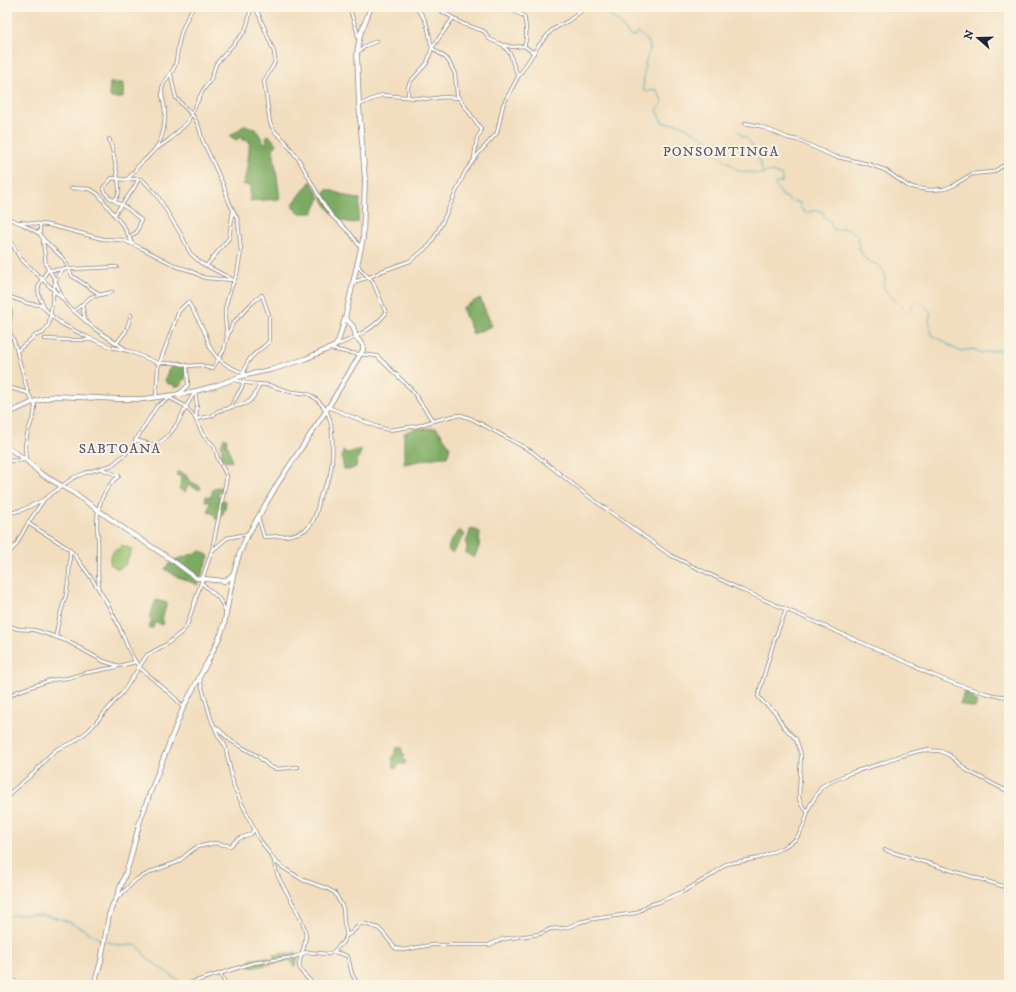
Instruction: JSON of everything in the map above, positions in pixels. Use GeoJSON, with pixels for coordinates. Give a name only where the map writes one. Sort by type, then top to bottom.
{"type":"FeatureCollection","features":[{"type":"Feature","properties":{"kind":"street"},"geometry":{"type":"LineString","coordinates":[[126,179],[138,166],[151,156],[162,136],[165,112],[162,89],[171,73],[177,57],[181,32],[193,7]]}},
{"type":"Feature","properties":{"kind":"street"},"geometry":{"type":"LineString","coordinates":[[155,149],[182,129],[192,115],[194,107],[211,79],[216,64],[245,31],[252,7],[259,15],[274,52],[274,64],[264,82],[270,122],[275,132],[285,141],[299,160],[324,205],[332,216],[350,233],[362,248]]}},
{"type":"Feature","properties":{"kind":"street"},"geometry":{"type":"LineString","coordinates":[[350,7],[350,12],[358,32],[359,40]]}},
{"type":"Feature","properties":{"kind":"street"},"geometry":{"type":"LineString","coordinates":[[335,346],[338,342],[345,318],[362,248],[365,180],[359,105],[357,53],[359,40],[371,7]]}},
{"type":"Feature","properties":{"kind":"street"},"geometry":{"type":"LineString","coordinates":[[415,7],[424,16],[427,22],[432,48],[446,58],[454,70],[456,93],[458,98],[482,131],[477,138],[474,158]]}},
{"type":"Feature","properties":{"kind":"street"},"geometry":{"type":"LineString","coordinates":[[435,7],[463,24],[485,32],[489,39],[512,47],[524,46],[534,54]]}},
{"type":"Feature","properties":{"kind":"street"},"geometry":{"type":"LineString","coordinates":[[505,7],[524,16],[526,42],[524,46]]}},
{"type":"Feature","properties":{"kind":"street"},"geometry":{"type":"LineString","coordinates":[[353,282],[410,261],[430,245],[442,223],[465,172],[474,158],[497,133],[503,105],[518,77],[538,46],[552,30],[568,21],[587,7]]}},
{"type":"Feature","properties":{"kind":"street"},"geometry":{"type":"LineString","coordinates":[[408,97],[409,85],[427,62],[432,48],[453,18]]}},
{"type":"Feature","properties":{"kind":"street"},"geometry":{"type":"LineString","coordinates":[[357,53],[367,45],[377,41]]}},
{"type":"Feature","properties":{"kind":"street"},"geometry":{"type":"LineString","coordinates":[[503,45],[511,55],[518,77]]}},
{"type":"Feature","properties":{"kind":"street"},"geometry":{"type":"LineString","coordinates":[[171,73],[176,98],[192,115],[199,127],[202,140],[211,156],[229,202],[238,220],[241,247],[238,269],[225,308],[228,337]]}},
{"type":"Feature","properties":{"kind":"street"},"geometry":{"type":"LineString","coordinates":[[359,105],[382,95],[428,99],[444,97],[458,98]]}},
{"type":"Feature","properties":{"kind":"street"},"geometry":{"type":"LineString","coordinates":[[745,123],[760,126],[788,138],[798,140],[833,156],[868,164],[884,170],[908,186],[916,188],[930,190],[944,189],[972,174],[993,172],[1009,162]]}},
{"type":"Feature","properties":{"kind":"street"},"geometry":{"type":"LineString","coordinates":[[109,139],[119,180],[119,194],[114,200]]}},
{"type":"Feature","properties":{"kind":"street"},"geometry":{"type":"LineString","coordinates":[[129,237],[137,232],[141,220],[104,191],[103,188],[112,178],[119,180],[142,179],[157,195],[183,238],[190,253],[195,259],[234,280]]}},
{"type":"Feature","properties":{"kind":"street"},"geometry":{"type":"LineString","coordinates":[[114,216],[138,180]]}},
{"type":"Feature","properties":{"kind":"street"},"geometry":{"type":"LineString","coordinates":[[71,188],[90,189],[98,194],[124,227],[133,244]]}},
{"type":"Feature","properties":{"kind":"street"},"geometry":{"type":"LineString","coordinates":[[206,266],[229,238],[233,210]]}},
{"type":"Feature","properties":{"kind":"street"},"geometry":{"type":"LineString","coordinates":[[7,218],[40,234],[43,239],[64,258],[72,276],[101,295]]}},
{"type":"Feature","properties":{"kind":"street"},"geometry":{"type":"LineString","coordinates":[[18,222],[58,227],[77,234],[103,239],[123,240],[163,258],[178,267],[189,270],[205,278],[234,280]]}},
{"type":"Feature","properties":{"kind":"street"},"geometry":{"type":"LineString","coordinates":[[40,225],[40,234]]}},
{"type":"Feature","properties":{"kind":"street"},"geometry":{"type":"LineString","coordinates":[[7,235],[20,258],[74,311],[116,344],[156,362],[177,363],[187,366],[200,364],[212,369],[224,350],[237,318],[262,295],[269,315],[269,342],[258,350],[247,362],[244,373]]}},
{"type":"Feature","properties":{"kind":"street"},"geometry":{"type":"LineString","coordinates":[[43,239],[48,270],[63,299]]}},
{"type":"Feature","properties":{"kind":"street"},"geometry":{"type":"LineString","coordinates":[[7,414],[33,402],[50,397],[61,396],[118,399],[172,397],[195,392],[250,374],[274,369],[335,346],[356,337],[367,330],[386,313],[379,294],[370,277],[361,272],[358,265]]}},
{"type":"Feature","properties":{"kind":"street"},"geometry":{"type":"LineString","coordinates":[[48,270],[117,267]]}},
{"type":"Feature","properties":{"kind":"street"},"geometry":{"type":"LineString","coordinates":[[48,270],[41,280],[38,289],[38,296],[50,314],[62,324],[94,340],[117,349],[129,351]]}},
{"type":"Feature","properties":{"kind":"street"},"geometry":{"type":"LineString","coordinates":[[17,351],[36,335],[45,331],[49,324],[55,282],[60,272],[64,270]]}},
{"type":"Feature","properties":{"kind":"street"},"geometry":{"type":"LineString","coordinates":[[74,311],[82,306],[91,297],[112,292]]}},
{"type":"Feature","properties":{"kind":"street"},"geometry":{"type":"LineString","coordinates":[[7,296],[30,304],[39,304],[47,309]]}},
{"type":"Feature","properties":{"kind":"street"},"geometry":{"type":"LineString","coordinates":[[7,300],[11,313],[9,327],[10,333],[17,351],[28,392],[35,405],[34,415],[28,431],[26,460]]}},
{"type":"Feature","properties":{"kind":"street"},"geometry":{"type":"LineString","coordinates":[[156,397],[157,371],[179,311],[188,302],[211,349],[219,360],[231,368],[250,374]]}},
{"type":"Feature","properties":{"kind":"street"},"geometry":{"type":"LineString","coordinates":[[82,306],[85,319]]}},
{"type":"Feature","properties":{"kind":"street"},"geometry":{"type":"LineString","coordinates":[[116,344],[126,331],[131,315]]}},
{"type":"Feature","properties":{"kind":"street"},"geometry":{"type":"LineString","coordinates":[[94,985],[102,955],[107,922],[129,864],[140,821],[184,708],[221,634],[239,555],[258,517],[295,456],[327,409],[364,345],[356,337],[353,326],[345,318]]}},
{"type":"Feature","properties":{"kind":"street"},"geometry":{"type":"LineString","coordinates":[[7,330],[10,333]]}},
{"type":"Feature","properties":{"kind":"street"},"geometry":{"type":"LineString","coordinates":[[45,338],[94,340]]}},
{"type":"Feature","properties":{"kind":"street"},"geometry":{"type":"LineString","coordinates":[[330,348],[350,353],[377,356],[416,396],[433,421]]}},
{"type":"Feature","properties":{"kind":"street"},"geometry":{"type":"LineString","coordinates":[[7,514],[22,510],[44,500],[73,478],[84,473],[112,465],[125,455],[142,431],[153,410],[161,403],[182,391],[188,385],[187,366]]}},
{"type":"Feature","properties":{"kind":"street"},"geometry":{"type":"LineString","coordinates":[[232,379],[243,383],[260,384],[310,395],[327,409],[389,430],[417,426],[461,415],[475,420],[531,451],[584,493],[670,554],[742,590],[942,679],[964,687],[994,695],[1009,697]]}},
{"type":"Feature","properties":{"kind":"street"},"geometry":{"type":"LineString","coordinates":[[230,408],[243,383]]}},
{"type":"Feature","properties":{"kind":"street"},"geometry":{"type":"LineString","coordinates":[[196,419],[212,416],[218,412],[250,403],[260,384]]}},
{"type":"Feature","properties":{"kind":"street"},"geometry":{"type":"LineString","coordinates":[[7,387],[28,392]]}},
{"type":"Feature","properties":{"kind":"street"},"geometry":{"type":"LineString","coordinates":[[135,440],[156,445],[166,440],[195,392]]}},
{"type":"Feature","properties":{"kind":"street"},"geometry":{"type":"LineString","coordinates":[[195,392],[197,405],[196,419]]}},
{"type":"Feature","properties":{"kind":"street"},"geometry":{"type":"LineString","coordinates":[[7,800],[11,792],[35,772],[57,749],[74,742],[90,730],[122,692],[147,654],[167,644],[188,625],[212,550],[226,476],[214,446],[203,435],[196,419],[186,407],[172,397]]}},
{"type":"Feature","properties":{"kind":"street"},"geometry":{"type":"LineString","coordinates":[[258,517],[264,538],[295,534],[306,529],[312,522],[331,469],[331,424],[327,409]]}},
{"type":"Feature","properties":{"kind":"street"},"geometry":{"type":"LineString","coordinates":[[7,447],[26,460],[41,474],[78,495],[196,578],[202,581],[224,581],[230,578],[234,572]]}},
{"type":"Feature","properties":{"kind":"street"},"geometry":{"type":"LineString","coordinates":[[7,461],[26,460]]}},
{"type":"Feature","properties":{"kind":"street"},"geometry":{"type":"LineString","coordinates":[[99,588],[98,510],[106,488],[119,476],[102,469]]}},
{"type":"Feature","properties":{"kind":"street"},"geometry":{"type":"LineString","coordinates":[[7,555],[16,546],[28,523],[44,500]]}},
{"type":"Feature","properties":{"kind":"street"},"geometry":{"type":"LineString","coordinates":[[28,523],[57,540],[62,546],[70,551],[99,588],[123,633],[130,654],[135,662],[184,708]]}},
{"type":"Feature","properties":{"kind":"street"},"geometry":{"type":"LineString","coordinates":[[212,550],[227,538],[242,536],[249,533]]}},
{"type":"Feature","properties":{"kind":"street"},"geometry":{"type":"LineString","coordinates":[[56,637],[56,628],[66,593],[70,568],[70,551]]}},
{"type":"Feature","properties":{"kind":"street"},"geometry":{"type":"LineString","coordinates":[[202,581],[207,588],[220,599],[226,613]]}},
{"type":"Feature","properties":{"kind":"street"},"geometry":{"type":"LineString","coordinates":[[786,610],[774,641],[758,696],[775,712],[783,726],[796,739],[801,754],[798,798],[802,806],[808,812]]}},
{"type":"Feature","properties":{"kind":"street"},"geometry":{"type":"LineString","coordinates":[[7,625],[18,629],[34,630],[56,637],[103,661],[119,666]]}},
{"type":"Feature","properties":{"kind":"street"},"geometry":{"type":"LineString","coordinates":[[7,698],[16,692],[51,680],[68,678],[85,672],[135,662]]}},
{"type":"Feature","properties":{"kind":"street"},"geometry":{"type":"LineString","coordinates":[[200,677],[214,726],[225,745],[234,787],[258,837],[274,860],[279,878],[302,922],[305,931],[306,945],[299,963],[300,968],[312,985]]}},
{"type":"Feature","properties":{"kind":"street"},"geometry":{"type":"LineString","coordinates":[[214,726],[231,741],[258,756],[270,767],[277,769],[298,767]]}},
{"type":"Feature","properties":{"kind":"street"},"geometry":{"type":"LineString","coordinates":[[177,985],[187,984],[253,963],[294,957],[310,952],[325,955],[333,952],[343,942],[347,935],[362,923],[378,928],[395,948],[400,950],[409,950],[431,945],[489,945],[503,939],[540,934],[550,929],[566,928],[580,922],[593,919],[636,913],[649,905],[659,902],[712,875],[726,864],[753,860],[782,848],[795,840],[800,833],[810,806],[820,789],[834,780],[897,757],[924,750],[940,751],[949,755],[968,771],[1009,792]]}},
{"type":"Feature","properties":{"kind":"street"},"geometry":{"type":"LineString","coordinates":[[116,899],[137,879],[178,862],[191,850],[215,843],[230,846],[238,839],[251,834],[255,828]]}},
{"type":"Feature","properties":{"kind":"street"},"geometry":{"type":"LineString","coordinates":[[885,850],[1009,888]]}},
{"type":"Feature","properties":{"kind":"street"},"geometry":{"type":"LineString","coordinates":[[274,860],[303,880],[326,888],[335,893],[343,908],[344,923],[347,935]]}},
{"type":"Feature","properties":{"kind":"street"},"geometry":{"type":"LineString","coordinates":[[333,952],[346,955],[348,957],[352,974],[358,985]]}},
{"type":"Feature","properties":{"kind":"street"},"geometry":{"type":"LineString","coordinates":[[220,973],[226,985]]}},
{"type":"Feature","properties":{"kind":"street"},"geometry":{"type":"LineString","coordinates":[[7,978],[24,985]]}},
{"type":"Feature","properties":{"kind":"green space"},"geometry":{"type":"Polygon","coordinates":[[[110,83],[124,83],[123,98],[111,98],[109,94],[110,83]]]}},
{"type":"Feature","properties":{"kind":"green space"},"geometry":{"type":"Polygon","coordinates":[[[245,125],[256,129],[264,143],[267,143],[266,137],[269,135],[277,145],[273,148],[280,199],[250,201],[250,186],[243,184],[247,169],[250,141],[242,140],[242,136],[236,140],[230,136],[245,125]]]}},
{"type":"Feature","properties":{"kind":"green space"},"geometry":{"type":"Polygon","coordinates":[[[311,181],[320,198],[313,213],[298,213],[292,205],[311,181]]]}},
{"type":"Feature","properties":{"kind":"green space"},"geometry":{"type":"Polygon","coordinates":[[[327,189],[352,198],[360,199],[358,222],[346,222],[341,220],[332,212],[322,197],[327,189]]]}},
{"type":"Feature","properties":{"kind":"green space"},"geometry":{"type":"Polygon","coordinates":[[[480,298],[492,326],[473,334],[462,308],[480,298]]]}},
{"type":"Feature","properties":{"kind":"green space"},"geometry":{"type":"Polygon","coordinates":[[[177,364],[185,367],[187,372],[181,385],[174,387],[173,384],[168,384],[165,381],[170,368],[177,364]]]}},
{"type":"Feature","properties":{"kind":"green space"},"geometry":{"type":"Polygon","coordinates":[[[437,428],[450,447],[447,457],[404,464],[404,433],[414,429],[437,428]]]}},
{"type":"Feature","properties":{"kind":"green space"},"geometry":{"type":"Polygon","coordinates":[[[224,438],[227,439],[226,445],[228,446],[232,460],[231,462],[222,459],[219,455],[222,452],[221,445],[224,438]]]}},
{"type":"Feature","properties":{"kind":"green space"},"geometry":{"type":"Polygon","coordinates":[[[360,449],[362,450],[357,460],[356,467],[349,470],[344,469],[342,459],[343,451],[348,453],[360,449]]]}},
{"type":"Feature","properties":{"kind":"green space"},"geometry":{"type":"Polygon","coordinates":[[[178,471],[186,475],[188,480],[201,487],[200,490],[188,485],[185,492],[179,489],[181,477],[176,475],[178,471]]]}},
{"type":"Feature","properties":{"kind":"green space"},"geometry":{"type":"Polygon","coordinates":[[[217,487],[224,488],[224,491],[219,492],[218,497],[226,501],[225,509],[221,517],[216,520],[214,514],[208,512],[210,502],[205,501],[206,496],[211,497],[213,489],[217,487]]]}},
{"type":"Feature","properties":{"kind":"green space"},"geometry":{"type":"Polygon","coordinates":[[[471,528],[480,532],[479,547],[474,558],[466,553],[466,543],[471,528]]]}},
{"type":"Feature","properties":{"kind":"green space"},"geometry":{"type":"Polygon","coordinates":[[[459,530],[465,535],[452,553],[448,550],[450,542],[459,530]]]}},
{"type":"Feature","properties":{"kind":"green space"},"geometry":{"type":"Polygon","coordinates":[[[121,545],[132,549],[125,565],[118,569],[110,564],[110,558],[115,549],[119,550],[121,545]]]}},
{"type":"Feature","properties":{"kind":"green space"},"geometry":{"type":"Polygon","coordinates":[[[201,551],[209,556],[198,585],[176,576],[165,569],[172,561],[201,551]]]}},
{"type":"Feature","properties":{"kind":"green space"},"geometry":{"type":"Polygon","coordinates":[[[156,600],[167,603],[162,620],[164,621],[163,625],[155,622],[153,628],[149,628],[152,619],[149,617],[156,600]]]}},
{"type":"Feature","properties":{"kind":"green space"},"geometry":{"type":"Polygon","coordinates":[[[964,692],[970,693],[977,703],[975,708],[960,704],[964,692]]]}},
{"type":"Feature","properties":{"kind":"green space"},"geometry":{"type":"Polygon","coordinates":[[[397,746],[402,747],[402,752],[405,755],[403,759],[406,761],[405,764],[399,764],[397,768],[394,768],[392,758],[397,746]]]}},
{"type":"Feature","properties":{"kind":"green space"},"geometry":{"type":"Polygon","coordinates":[[[296,952],[298,958],[295,966],[293,966],[291,960],[251,968],[249,960],[268,957],[269,960],[274,959],[273,955],[296,952]]]}},
{"type":"Feature","properties":{"kind":"waterway"},"geometry":{"type":"LineString","coordinates":[[600,7],[606,14],[620,23],[630,37],[635,36],[638,32],[649,43],[649,52],[645,62],[643,90],[646,92],[656,89],[662,103],[657,110],[662,122],[669,124],[676,123],[707,139],[718,155],[738,171],[761,174],[770,171],[782,176],[782,183],[779,182],[775,184],[782,196],[786,197],[792,203],[794,201],[800,203],[800,208],[806,213],[816,210],[823,212],[824,217],[829,220],[834,230],[846,229],[859,235],[857,240],[862,255],[881,267],[884,271],[884,289],[908,311],[911,312],[912,305],[919,300],[931,312],[929,321],[932,335],[959,351],[974,349],[980,353],[999,350],[1009,357]]}},
{"type":"Feature","properties":{"kind":"waterway"},"geometry":{"type":"LineString","coordinates":[[739,132],[742,136],[746,137],[755,149],[763,173]]}},
{"type":"Feature","properties":{"kind":"waterway"},"geometry":{"type":"LineString","coordinates":[[7,916],[27,914],[65,920],[102,940]]}},
{"type":"Feature","properties":{"kind":"waterway"},"geometry":{"type":"LineString","coordinates":[[105,941],[122,946],[138,946],[147,958],[183,984]]}},
{"type":"Feature","properties":{"kind":"district","name":"PONSOMTINGA"},"geometry":{"type":"Point","coordinates":[721,151]}},
{"type":"Feature","properties":{"kind":"district","name":"SABTOANA"},"geometry":{"type":"Point","coordinates":[120,448]}}]}
